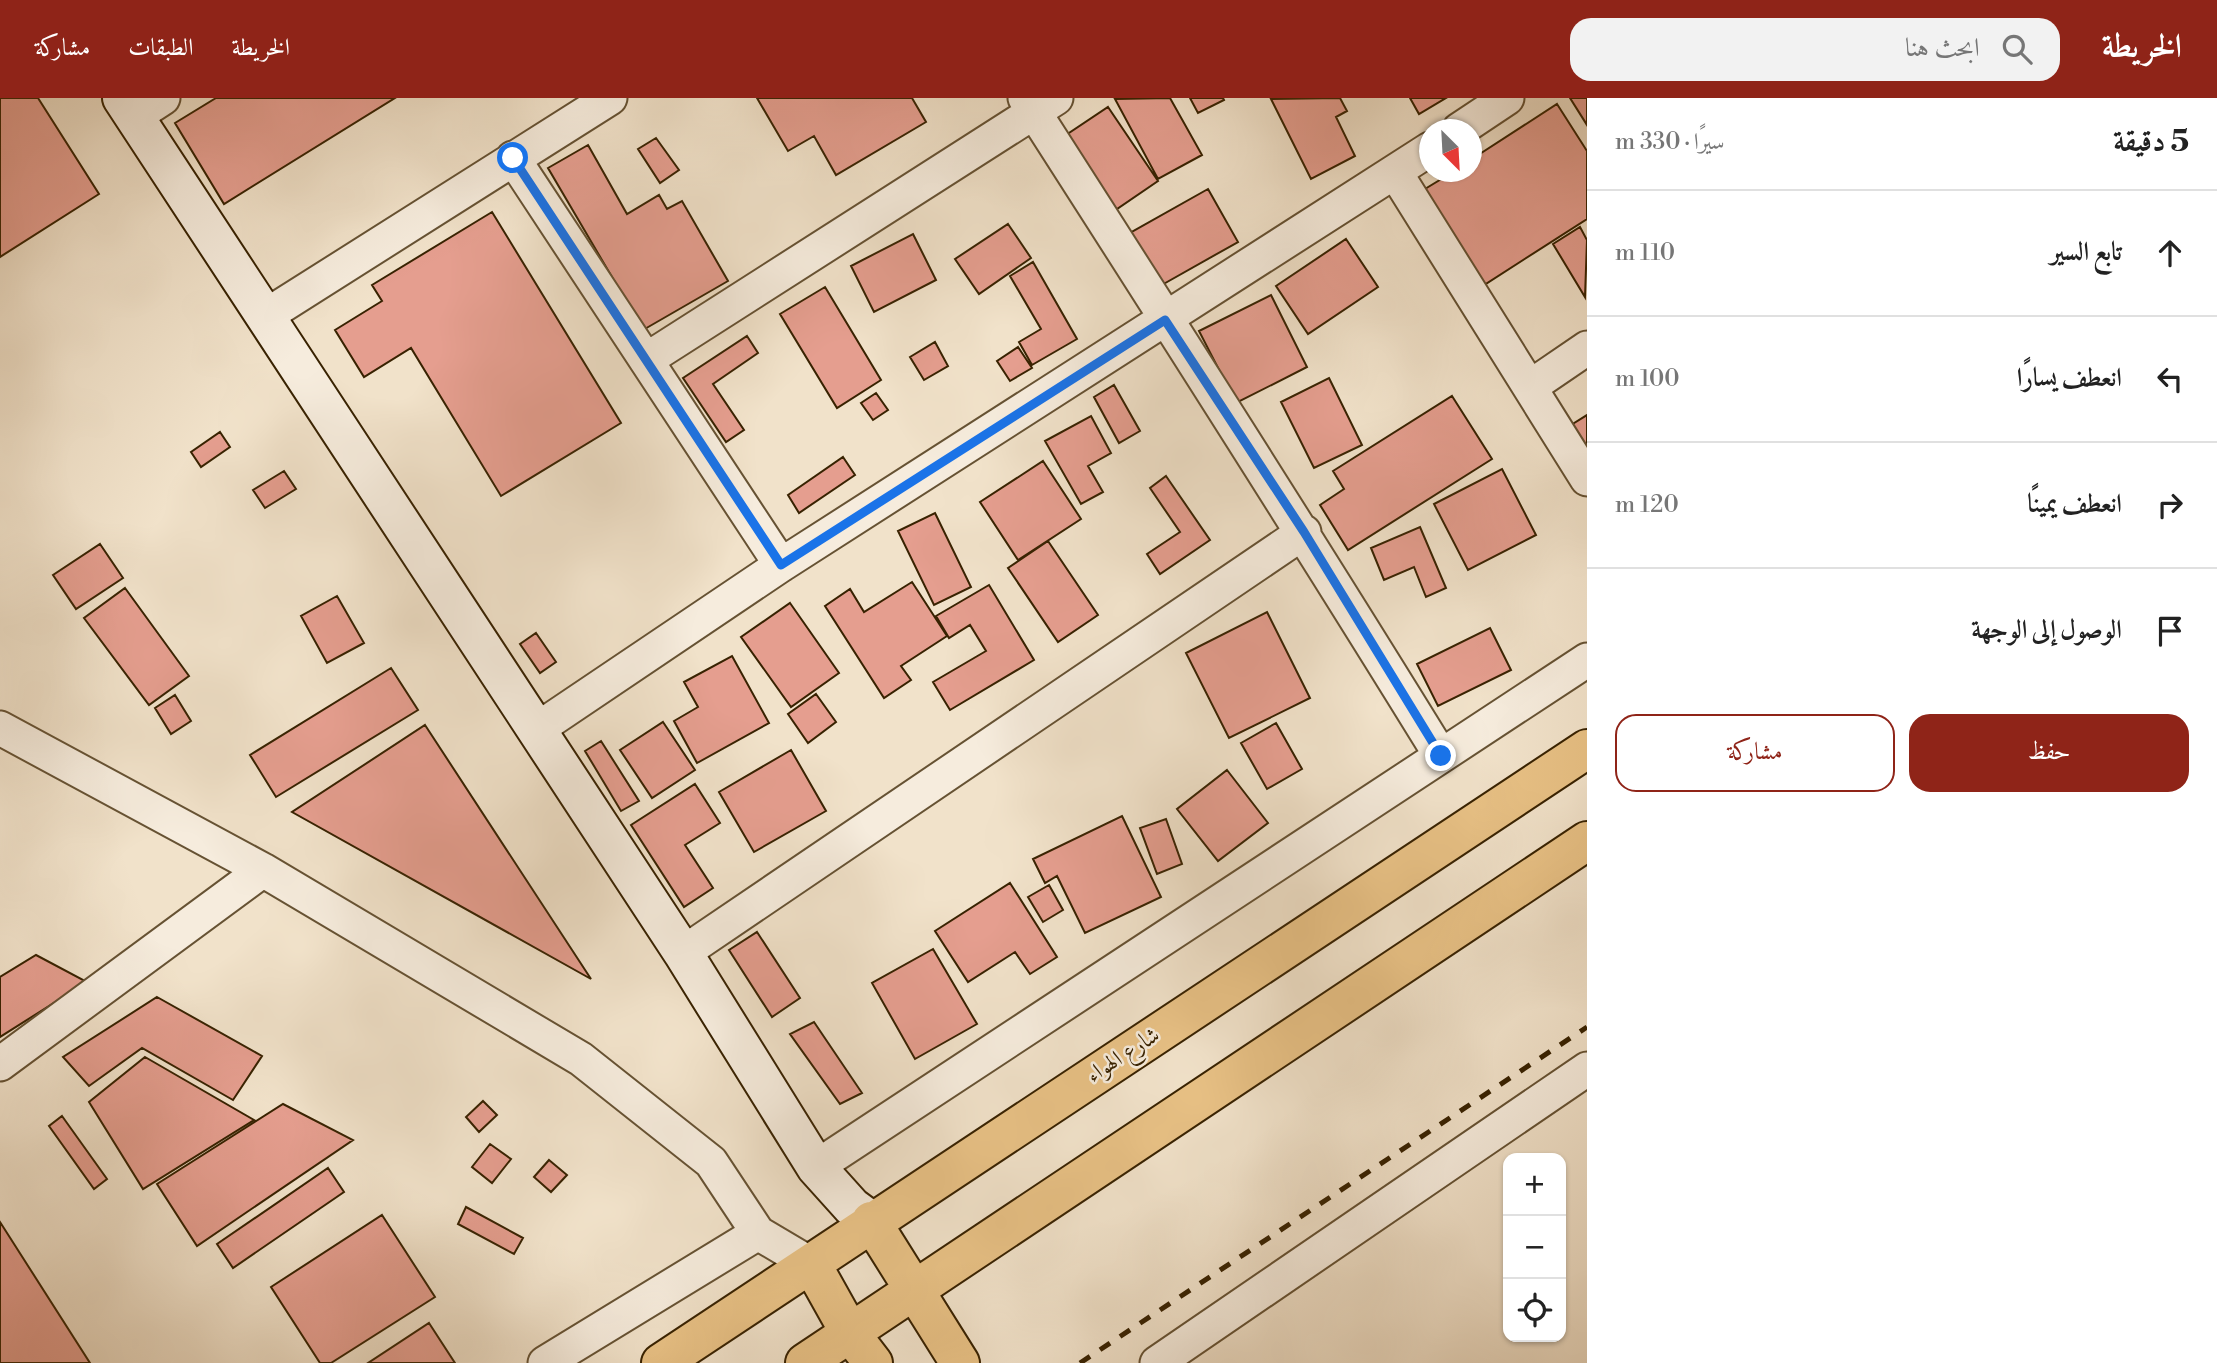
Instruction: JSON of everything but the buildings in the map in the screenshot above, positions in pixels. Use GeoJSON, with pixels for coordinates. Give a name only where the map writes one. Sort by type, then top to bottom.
{"type":"FeatureCollection","features":[{"type":"Feature","properties":{"kind":"highway","name":"شارع الهواء"},"geometry":{"type":"LineString","coordinates":[[661,1363],[812,1265],[871,1221],[1587,749]]}},
{"type":"Feature","properties":{"kind":"highway"},"geometry":{"type":"LineString","coordinates":[[805,1363],[1587,841]]}},
{"type":"Feature","properties":{"kind":"highway"},"geometry":{"type":"LineString","coordinates":[[871,1221],[960,1363]]}},
{"type":"Feature","properties":{"kind":"highway"},"geometry":{"type":"LineString","coordinates":[[812,1265],[850,1333],[873,1363]]}},
{"type":"Feature","properties":{"kind":"street"},"geometry":{"type":"LineString","coordinates":[[264,317],[610,98]]}},
{"type":"Feature","properties":{"kind":"street"},"geometry":{"type":"LineString","coordinates":[[1476,119],[1507,98]]}},
{"type":"Feature","properties":{"kind":"street"},"geometry":{"type":"LineString","coordinates":[[646,360],[1039,103],[1165,320],[1304,532],[1441,756]]}},
{"type":"Feature","properties":{"kind":"street"},"geometry":{"type":"LineString","coordinates":[[140,104],[264,317],[683,953],[816,1167],[852,1207],[871,1221]]}},
{"type":"Feature","properties":{"kind":"street"},"geometry":{"type":"LineString","coordinates":[[536,730],[781,565],[1419,156]]}},
{"type":"Feature","properties":{"kind":"street"},"geometry":{"type":"LineString","coordinates":[[513,158],[781,565]]}},
{"type":"Feature","properties":{"kind":"street"},"geometry":{"type":"LineString","coordinates":[[1395,172],[1587,479]]}},
{"type":"Feature","properties":{"kind":"street"},"geometry":{"type":"LineString","coordinates":[[1530,387],[1587,348]]}},
{"type":"Feature","properties":{"kind":"street"},"geometry":{"type":"LineString","coordinates":[[683,953],[1304,532]]}},
{"type":"Feature","properties":{"kind":"street"},"geometry":{"type":"LineString","coordinates":[[816,1167],[1587,660]]}},
{"type":"Feature","properties":{"kind":"street"},"geometry":{"type":"LineString","coordinates":[[0,728],[263,870],[581,1059],[711,1162],[758,1233],[812,1265]]}},
{"type":"Feature","properties":{"kind":"street"},"geometry":{"type":"LineString","coordinates":[[0,1064],[263,870]]}},
{"type":"Feature","properties":{"kind":"street"},"geometry":{"type":"LineString","coordinates":[[1157,1363],[1587,1069]]}},
{"type":"Feature","properties":{"kind":"street"},"geometry":{"type":"LineString","coordinates":[[545,1363],[758,1233]]}},
{"type":"Feature","properties":{"kind":"railway"},"geometry":{"type":"LineString","coordinates":[[1080,1363],[1587,1027]]}},
{"type":"Feature","properties":{"kind":"route"},"geometry":{"type":"LineString","coordinates":[[513,158],[781,565],[1165,320],[1304,532],[1441,756]]}}]}
